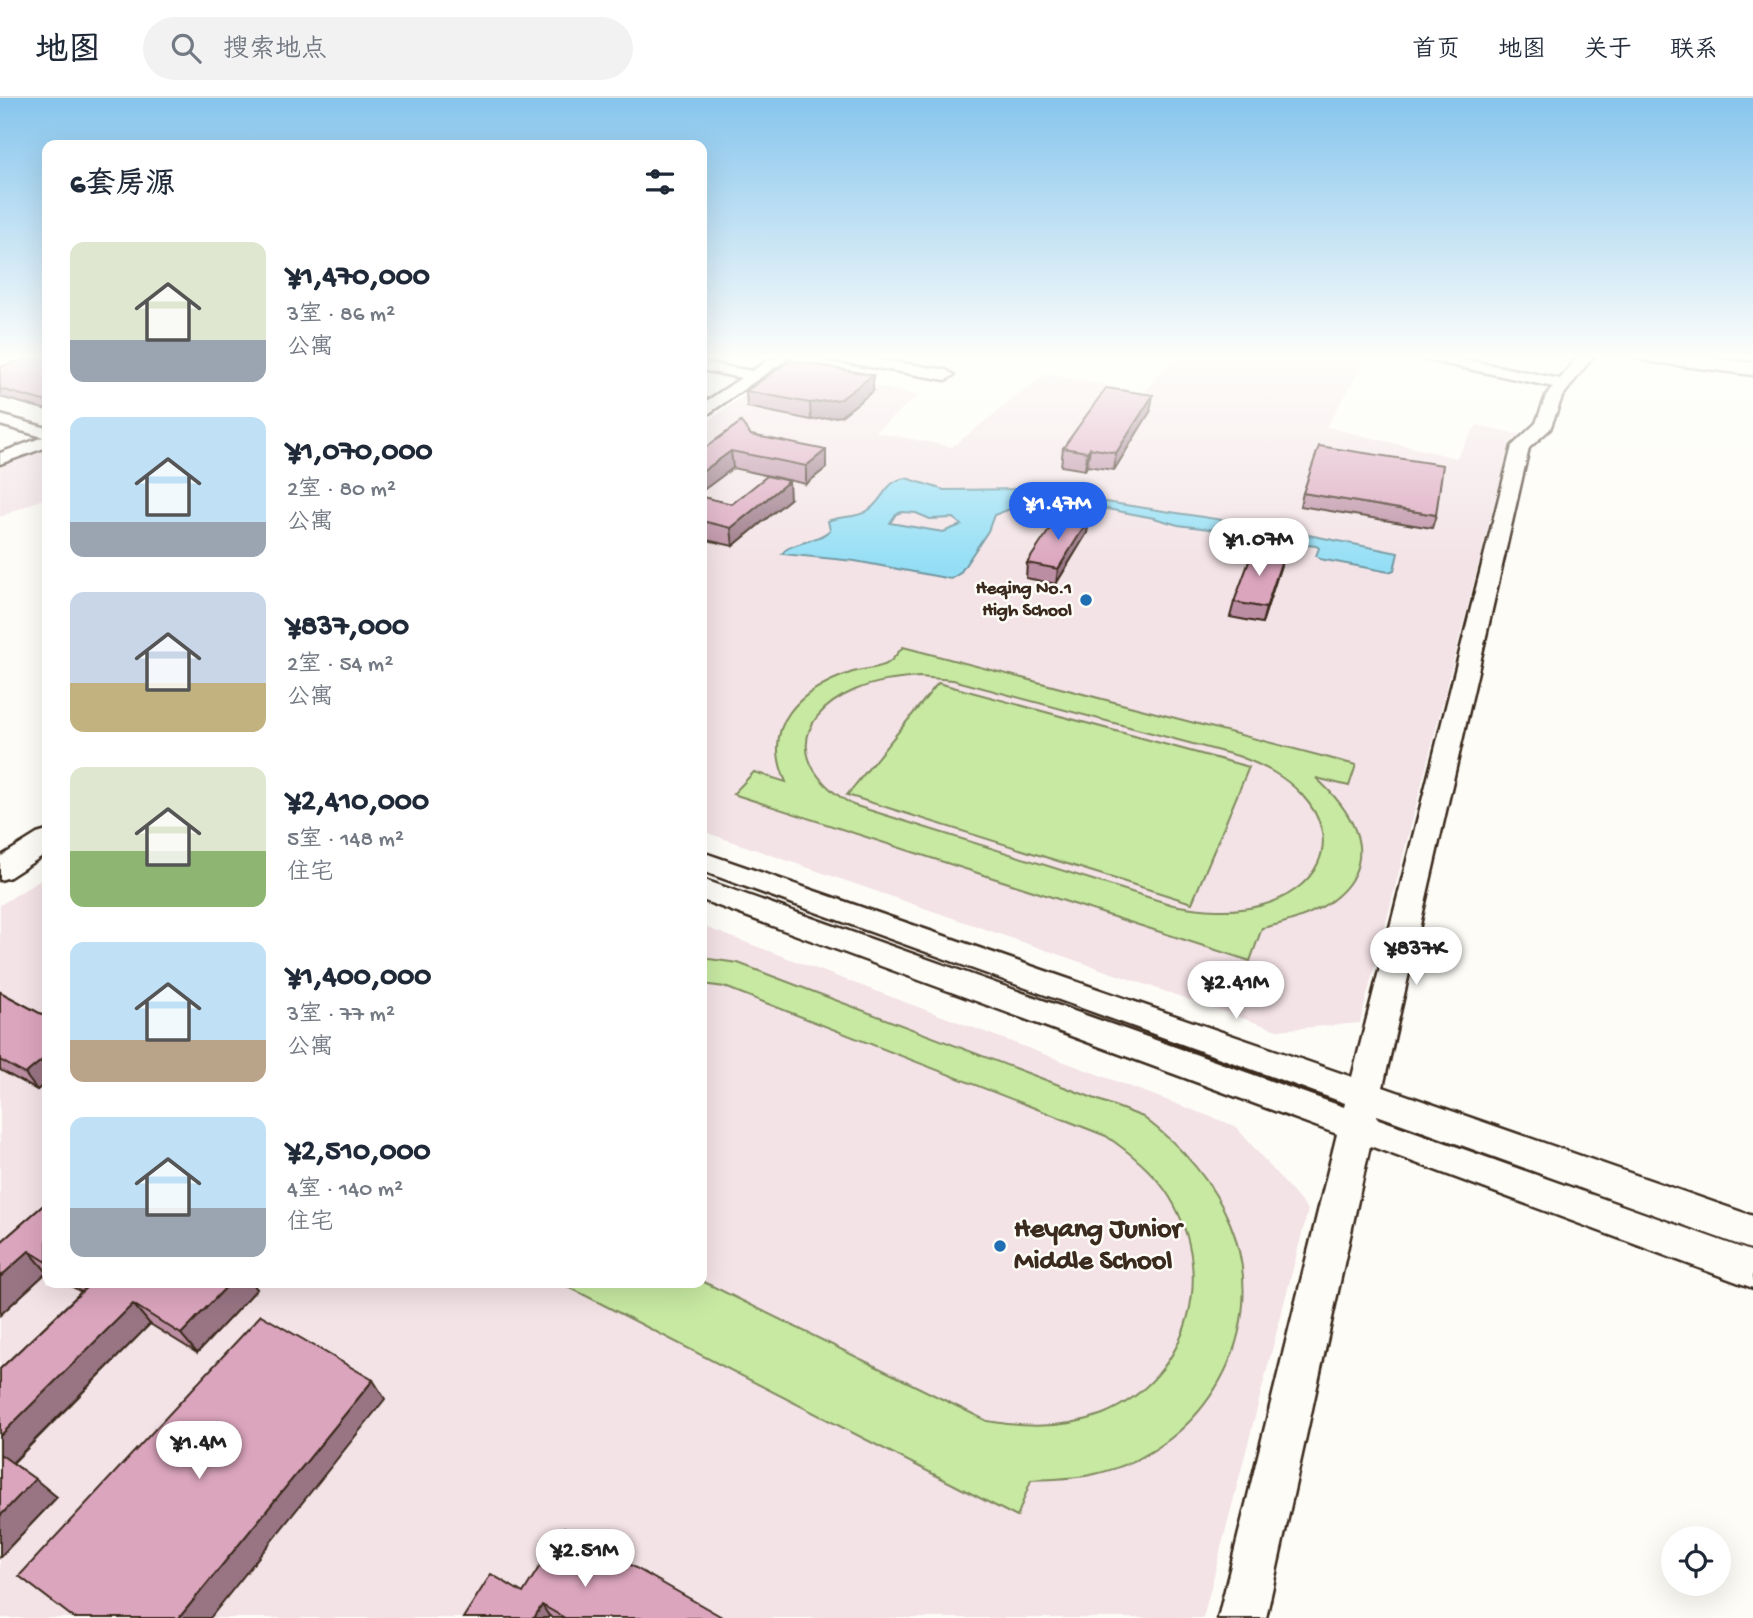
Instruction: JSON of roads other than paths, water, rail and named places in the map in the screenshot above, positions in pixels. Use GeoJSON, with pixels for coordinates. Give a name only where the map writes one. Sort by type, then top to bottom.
{"type":"FeatureCollection","features":[{"type":"Feature","properties":{"kind":"street"},"geometry":{"type":"LineString","coordinates":[[21,426],[42,432]]}},
{"type":"Feature","properties":{"kind":"street"},"geometry":{"type":"LineString","coordinates":[[1242,1618],[1521,446],[1543,426]]}},
{"type":"Feature","properties":{"kind":"street"},"geometry":{"type":"LineString","coordinates":[[0,459],[42,443]]}},
{"type":"Feature","properties":{"kind":"street"},"geometry":{"type":"LineString","coordinates":[[0,870],[42,843]]}},
{"type":"Feature","properties":{"kind":"street"},"geometry":{"type":"LineString","coordinates":[[707,863],[1361,1111],[1753,1270]]}},
{"type":"Feature","properties":{"kind":"street"},"geometry":{"type":"LineString","coordinates":[[707,891],[1361,1111],[1753,1233]]}},
{"type":"Feature","properties":{"kind":"water"},"geometry":{"type":"Polygon","coordinates":[[[906,478],[944,490],[1028,489],[1274,528],[1398,553],[1394,570],[1389,572],[1320,559],[1316,556],[1319,548],[1316,546],[1262,540],[1248,534],[1178,525],[1154,518],[1102,508],[1077,507],[1057,501],[1010,509],[994,515],[988,531],[960,573],[951,579],[855,561],[782,554],[791,547],[818,538],[830,530],[828,521],[867,511],[888,487],[906,478]],[[916,513],[896,514],[890,523],[943,532],[961,525],[954,518],[930,519],[916,513]]]}},
{"type":"Feature","properties":{"kind":"place","name":"Heqing No.1 High School"},"geometry":{"type":"Point","coordinates":[1086,600]}},
{"type":"Feature","properties":{"kind":"place","name":"Heyang Junior Middle School"},"geometry":{"type":"Point","coordinates":[1000,1246]}}]}
